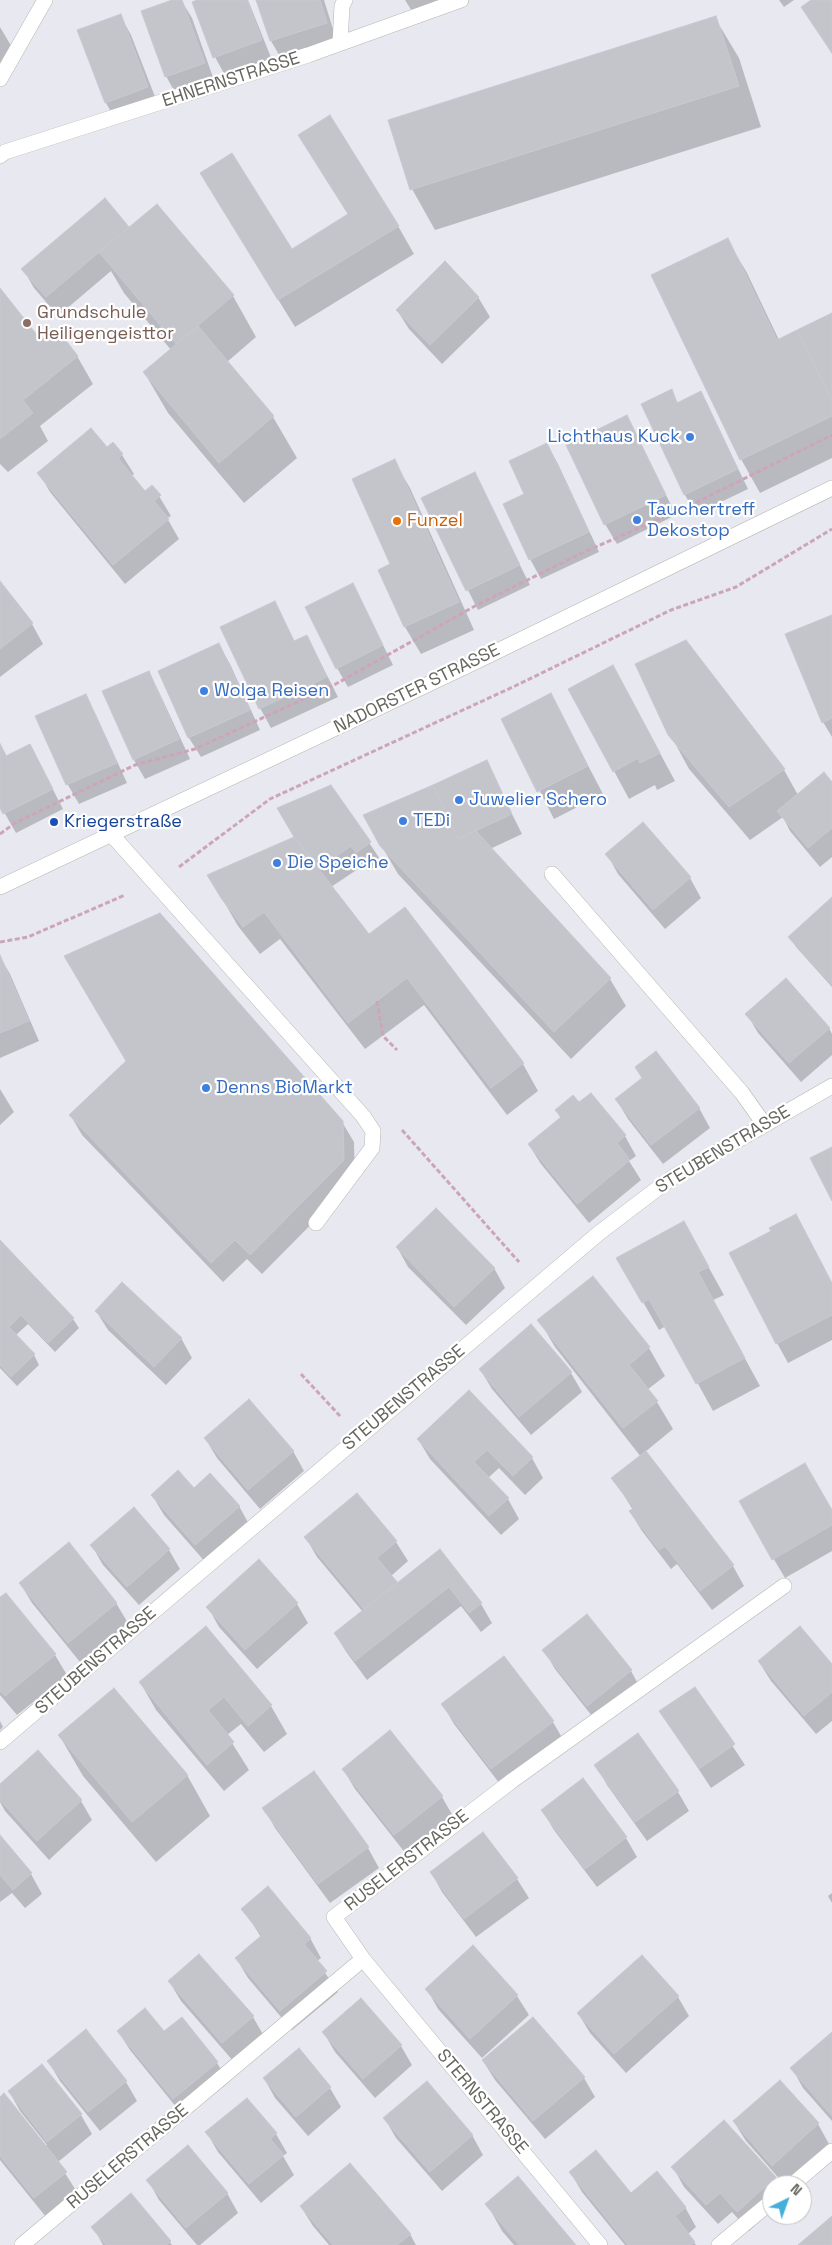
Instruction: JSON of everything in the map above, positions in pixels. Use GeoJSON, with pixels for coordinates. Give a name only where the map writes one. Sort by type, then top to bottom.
{"type":"FeatureCollection","features":[{"type":"Feature","properties":{"kind":"street"},"geometry":{"type":"LineString","coordinates":[[0,79],[45,0]]}},
{"type":"Feature","properties":{"kind":"street"},"geometry":{"type":"LineString","coordinates":[[340,43],[342,6],[345,0]]}},
{"type":"Feature","properties":{"kind":"street","name":"EHNERNSTRASSE"},"geometry":{"type":"LineString","coordinates":[[2,152],[308,55],[461,0]]}},
{"type":"Feature","properties":{"kind":"street","name":"NADORSTER STRASSE"},"geometry":{"type":"LineString","coordinates":[[0,887],[832,488]]}},
{"type":"Feature","properties":{"kind":"street"},"geometry":{"type":"LineString","coordinates":[[112,834],[363,1116],[373,1131],[372,1148],[316,1222]]}},
{"type":"Feature","properties":{"kind":"street"},"geometry":{"type":"LineString","coordinates":[[552,874],[742,1093],[764,1124]]}},
{"type":"Feature","properties":{"kind":"street","name":"STEUBENSTRASSE"},"geometry":{"type":"LineString","coordinates":[[0,1742],[599,1233],[670,1179],[832,1086]]}},
{"type":"Feature","properties":{"kind":"street","name":"RUSELERSTRASSE"},"geometry":{"type":"LineString","coordinates":[[22,2245],[363,1959],[334,1917],[512,1780],[784,1586]]}},
{"type":"Feature","properties":{"kind":"street","name":"STERNSTRASSE"},"geometry":{"type":"LineString","coordinates":[[363,1959],[600,2245]]}},
{"type":"Feature","properties":{"kind":"street"},"geometry":{"type":"LineString","coordinates":[[804,2175],[832,2152]]}},
{"type":"Feature","properties":{"kind":"street"},"geometry":{"type":"LineString","coordinates":[[719,2245],[762,2209]]}},
{"type":"Feature","properties":{"kind":"path"},"geometry":{"type":"LineString","coordinates":[[0,834],[15,823],[135,765],[195,749],[334,686],[475,606],[582,553],[689,506],[832,435]]}},
{"type":"Feature","properties":{"kind":"path"},"geometry":{"type":"LineString","coordinates":[[0,942],[28,937],[167,876],[270,799],[516,686],[671,610],[736,587],[832,530]]}},
{"type":"Feature","properties":{"kind":"path"},"geometry":{"type":"LineString","coordinates":[[377,1001],[383,1036],[397,1050]]}},
{"type":"Feature","properties":{"kind":"path"},"geometry":{"type":"LineString","coordinates":[[301,1374],[334,1409],[356,1439]]}},
{"type":"Feature","properties":{"kind":"building"},"geometry":{"type":"Polygon","coordinates":[[[172,0],[182,0],[205,63],[165,77],[141,11],[172,0]]]}},
{"type":"Feature","properties":{"kind":"building"},"geometry":{"type":"Polygon","coordinates":[[[197,0],[247,0],[262,40],[213,58],[192,2],[197,0]]]}},
{"type":"Feature","properties":{"kind":"building"},"geometry":{"type":"Polygon","coordinates":[[[256,0],[320,0],[327,23],[270,41],[256,0]]]}},
{"type":"Feature","properties":{"kind":"building"},"geometry":{"type":"Polygon","coordinates":[[[811,0],[832,0],[832,53],[801,7],[811,0]]]}},
{"type":"Feature","properties":{"kind":"building"},"geometry":{"type":"Polygon","coordinates":[[[121,14],[148,87],[105,103],[77,30],[121,14]]]}},
{"type":"Feature","properties":{"kind":"building"},"geometry":{"type":"Polygon","coordinates":[[[716,16],[739,86],[410,190],[388,120],[716,16]]]}},
{"type":"Feature","properties":{"kind":"building"},"geometry":{"type":"Polygon","coordinates":[[[330,115],[399,226],[278,300],[200,173],[232,153],[292,249],[348,214],[298,135],[330,115]]]}},
{"type":"Feature","properties":{"kind":"building"},"geometry":{"type":"Polygon","coordinates":[[[105,198],[129,227],[46,297],[21,269],[105,198]]]}},
{"type":"Feature","properties":{"kind":"building"},"geometry":{"type":"Polygon","coordinates":[[[157,204],[234,295],[176,344],[99,252],[157,204]]]}},
{"type":"Feature","properties":{"kind":"building"},"geometry":{"type":"Polygon","coordinates":[[[728,238],[777,340],[797,330],[832,401],[832,416],[740,460],[651,275],[728,238]]]}},
{"type":"Feature","properties":{"kind":"building"},"geometry":{"type":"Polygon","coordinates":[[[445,261],[479,297],[430,345],[396,310],[445,261]]]}},
{"type":"Feature","properties":{"kind":"building"},"geometry":{"type":"Polygon","coordinates":[[[0,288],[41,340],[56,328],[78,356],[23,400],[33,413],[0,439],[0,288]]]}},
{"type":"Feature","properties":{"kind":"building"},"geometry":{"type":"Polygon","coordinates":[[[832,313],[832,401],[797,330],[832,313]]]}},
{"type":"Feature","properties":{"kind":"building"},"geometry":{"type":"Polygon","coordinates":[[[198,326],[274,416],[219,463],[143,372],[198,326]]]}},
{"type":"Feature","properties":{"kind":"building","name":"Lichthaus Kuck"},"geometry":{"type":"Polygon","coordinates":[[[672,389],[677,403],[701,391],[738,469],[684,495],[641,404],[672,389]]]}},
{"type":"Feature","properties":{"kind":"building"},"geometry":{"type":"Polygon","coordinates":[[[627,415],[666,495],[604,525],[566,445],[627,415]]]}},
{"type":"Feature","properties":{"kind":"building"},"geometry":{"type":"Polygon","coordinates":[[[91,428],[107,447],[113,442],[123,454],[118,458],[145,491],[152,485],[161,495],[154,501],[169,519],[113,565],[37,473],[91,428]]]}},
{"type":"Feature","properties":{"kind":"building"},"geometry":{"type":"Polygon","coordinates":[[[547,443],[589,532],[529,560],[503,504],[524,494],[509,461],[547,443]]]}},
{"type":"Feature","properties":{"kind":"building","name":"Funzel"},"geometry":{"type":"Polygon","coordinates":[[[395,459],[459,602],[404,627],[378,570],[390,564],[352,479],[395,459]]]}},
{"type":"Feature","properties":{"kind":"building"},"geometry":{"type":"Polygon","coordinates":[[[475,472],[520,565],[466,591],[421,498],[475,472]]]}},
{"type":"Feature","properties":{"kind":"building"},"geometry":{"type":"Polygon","coordinates":[[[0,581],[33,623],[0,649],[0,581]]]}},
{"type":"Feature","properties":{"kind":"building"},"geometry":{"type":"Polygon","coordinates":[[[353,583],[383,645],[336,669],[305,607],[353,583]]]}},
{"type":"Feature","properties":{"kind":"building"},"geometry":{"type":"Polygon","coordinates":[[[275,601],[294,641],[307,635],[327,677],[259,709],[220,627],[275,601]]]}},
{"type":"Feature","properties":{"kind":"building"},"geometry":{"type":"Polygon","coordinates":[[[832,615],[832,718],[822,723],[785,634],[832,615]]]}},
{"type":"Feature","properties":{"kind":"building"},"geometry":{"type":"Polygon","coordinates":[[[686,640],[785,769],[729,807],[668,735],[635,664],[686,640]]]}},
{"type":"Feature","properties":{"kind":"building","name":"Wolga Reisen"},"geometry":{"type":"Polygon","coordinates":[[[219,643],[250,710],[188,738],[158,671],[219,643]]]}},
{"type":"Feature","properties":{"kind":"building"},"geometry":{"type":"Polygon","coordinates":[[[613,665],[660,753],[640,763],[638,758],[613,772],[568,689],[613,665]]]}},
{"type":"Feature","properties":{"kind":"building"},"geometry":{"type":"Polygon","coordinates":[[[149,671],[179,739],[133,760],[102,691],[149,671]]]}},
{"type":"Feature","properties":{"kind":"building"},"geometry":{"type":"Polygon","coordinates":[[[551,693],[588,766],[537,792],[501,719],[551,693]]]}},
{"type":"Feature","properties":{"kind":"building"},"geometry":{"type":"Polygon","coordinates":[[[86,694],[117,763],[66,785],[35,716],[86,694]]]}},
{"type":"Feature","properties":{"kind":"building"},"geometry":{"type":"Polygon","coordinates":[[[0,744],[6,756],[30,744],[53,789],[3,814],[0,808],[0,744]]]}},
{"type":"Feature","properties":{"kind":"building"},"geometry":{"type":"Polygon","coordinates":[[[487,760],[512,814],[458,839],[433,785],[487,760]]]}},
{"type":"Feature","properties":{"kind":"building"},"geometry":{"type":"Polygon","coordinates":[[[824,772],[832,782],[832,828],[808,848],[777,811],[824,772]]]}},
{"type":"Feature","properties":{"kind":"building"},"geometry":{"type":"Polygon","coordinates":[[[331,785],[371,842],[356,853],[351,846],[319,868],[294,837],[277,808],[331,785]]]}},
{"type":"Feature","properties":{"kind":"building"},"geometry":{"type":"Polygon","coordinates":[[[433,785],[458,839],[476,831],[611,978],[554,1032],[380,846],[363,815],[433,785]]]}},
{"type":"Feature","properties":{"kind":"building"},"geometry":{"type":"Polygon","coordinates":[[[643,822],[691,877],[653,910],[605,854],[643,822]]]}},
{"type":"Feature","properties":{"kind":"building"},"geometry":{"type":"Polygon","coordinates":[[[294,837],[369,934],[405,907],[524,1063],[491,1088],[407,978],[348,1023],[264,912],[243,927],[221,898],[207,875],[294,837]]]}},
{"type":"Feature","properties":{"kind":"building"},"geometry":{"type":"Polygon","coordinates":[[[832,897],[832,985],[788,937],[832,897]]]}},
{"type":"Feature","properties":{"kind":"building","name":"Denns BioMarkt"},"geometry":{"type":"Polygon","coordinates":[[[160,913],[343,1121],[344,1160],[250,1255],[235,1240],[211,1263],[69,1115],[126,1061],[64,956],[160,913]]]}},
{"type":"Feature","properties":{"kind":"building"},"geometry":{"type":"Polygon","coordinates":[[[0,955],[29,1021],[0,1033],[0,955]]]}},
{"type":"Feature","properties":{"kind":"building"},"geometry":{"type":"Polygon","coordinates":[[[786,978],[830,1028],[789,1063],[745,1014],[786,978]]]}},
{"type":"Feature","properties":{"kind":"building"},"geometry":{"type":"Polygon","coordinates":[[[656,1051],[700,1108],[651,1145],[615,1099],[642,1078],[635,1067],[656,1051]]]}},
{"type":"Feature","properties":{"kind":"building"},"geometry":{"type":"Polygon","coordinates":[[[591,1093],[626,1135],[617,1143],[630,1160],[577,1204],[528,1144],[561,1117],[555,1110],[573,1095],[579,1102],[591,1093]]]}},
{"type":"Feature","properties":{"kind":"building"},"geometry":{"type":"Polygon","coordinates":[[[832,1147],[832,1201],[810,1158],[832,1147]]]}},
{"type":"Feature","properties":{"kind":"building"},"geometry":{"type":"Polygon","coordinates":[[[436,1208],[495,1268],[454,1307],[396,1247],[436,1208]]]}},
{"type":"Feature","properties":{"kind":"building"},"geometry":{"type":"Polygon","coordinates":[[[796,1214],[832,1283],[832,1315],[776,1344],[729,1253],[771,1231],[769,1228],[796,1214]]]}},
{"type":"Feature","properties":{"kind":"building"},"geometry":{"type":"Polygon","coordinates":[[[684,1221],[709,1267],[698,1272],[745,1358],[696,1384],[649,1299],[642,1303],[616,1258],[684,1221]]]}},
{"type":"Feature","properties":{"kind":"building"},"geometry":{"type":"Polygon","coordinates":[[[0,1240],[74,1318],[48,1343],[21,1315],[9,1327],[35,1354],[11,1377],[0,1365],[0,1240]]]}},
{"type":"Feature","properties":{"kind":"building"},"geometry":{"type":"Polygon","coordinates":[[[593,1276],[650,1347],[629,1365],[658,1401],[623,1428],[537,1320],[593,1276]]]}},
{"type":"Feature","properties":{"kind":"building"},"geometry":{"type":"Polygon","coordinates":[[[122,1282],[182,1338],[154,1367],[95,1311],[122,1282]]]}},
{"type":"Feature","properties":{"kind":"building"},"geometry":{"type":"Polygon","coordinates":[[[531,1324],[572,1372],[519,1417],[479,1369],[531,1324]]]}},
{"type":"Feature","properties":{"kind":"building"},"geometry":{"type":"Polygon","coordinates":[[[469,1390],[533,1457],[513,1476],[487,1450],[474,1462],[509,1498],[489,1516],[417,1439],[469,1390]]]}},
{"type":"Feature","properties":{"kind":"building"},"geometry":{"type":"Polygon","coordinates":[[[249,1399],[294,1451],[248,1490],[204,1438],[249,1399]]]}},
{"type":"Feature","properties":{"kind":"building"},"geometry":{"type":"Polygon","coordinates":[[[646,1451],[734,1565],[700,1591],[665,1546],[659,1550],[629,1511],[634,1508],[611,1478],[646,1451]]]}},
{"type":"Feature","properties":{"kind":"building"},"geometry":{"type":"Polygon","coordinates":[[[805,1463],[832,1510],[832,1525],[772,1560],[739,1501],[805,1463]]]}},
{"type":"Feature","properties":{"kind":"building"},"geometry":{"type":"Polygon","coordinates":[[[178,1470],[194,1488],[210,1473],[240,1506],[195,1545],[151,1495],[178,1470]]]}},
{"type":"Feature","properties":{"kind":"building"},"geometry":{"type":"Polygon","coordinates":[[[357,1493],[397,1541],[377,1558],[398,1583],[364,1609],[304,1537],[357,1493]]]}},
{"type":"Feature","properties":{"kind":"building"},"geometry":{"type":"Polygon","coordinates":[[[134,1507],[170,1549],[127,1587],[90,1545],[134,1507]]]}},
{"type":"Feature","properties":{"kind":"building"},"geometry":{"type":"Polygon","coordinates":[[[69,1542],[117,1603],[68,1643],[19,1583],[69,1542]]]}},
{"type":"Feature","properties":{"kind":"building"},"geometry":{"type":"Polygon","coordinates":[[[440,1549],[482,1603],[469,1613],[449,1587],[355,1661],[334,1633],[440,1549]]]}},
{"type":"Feature","properties":{"kind":"building"},"geometry":{"type":"Polygon","coordinates":[[[259,1559],[298,1603],[245,1650],[206,1607],[259,1559]]]}},
{"type":"Feature","properties":{"kind":"building"},"geometry":{"type":"Polygon","coordinates":[[[6,1593],[56,1654],[5,1696],[0,1691],[0,1597],[6,1593]]]}},
{"type":"Feature","properties":{"kind":"building"},"geometry":{"type":"Polygon","coordinates":[[[587,1614],[632,1670],[587,1706],[542,1650],[587,1614]]]}},
{"type":"Feature","properties":{"kind":"building"},"geometry":{"type":"Polygon","coordinates":[[[206,1626],[272,1705],[248,1726],[224,1697],[208,1710],[234,1742],[207,1765],[139,1682],[206,1626]]]}},
{"type":"Feature","properties":{"kind":"building"},"geometry":{"type":"Polygon","coordinates":[[[800,1626],[832,1664],[832,1692],[804,1716],[758,1661],[800,1626]]]}},
{"type":"Feature","properties":{"kind":"building"},"geometry":{"type":"Polygon","coordinates":[[[504,1656],[554,1721],[491,1769],[441,1704],[504,1656]]]}},
{"type":"Feature","properties":{"kind":"building"},"geometry":{"type":"Polygon","coordinates":[[[695,1687],[735,1744],[699,1769],[659,1711],[695,1687]]]}},
{"type":"Feature","properties":{"kind":"building"},"geometry":{"type":"Polygon","coordinates":[[[114,1688],[188,1775],[132,1822],[58,1735],[114,1688]]]}},
{"type":"Feature","properties":{"kind":"building"},"geometry":{"type":"Polygon","coordinates":[[[390,1730],[443,1796],[394,1835],[342,1769],[390,1730]]]}},
{"type":"Feature","properties":{"kind":"building"},"geometry":{"type":"Polygon","coordinates":[[[638,1733],[679,1791],[635,1822],[594,1765],[638,1733]]]}},
{"type":"Feature","properties":{"kind":"building"},"geometry":{"type":"Polygon","coordinates":[[[38,1750],[82,1800],[37,1841],[0,1800],[0,1784],[38,1750]]]}},
{"type":"Feature","properties":{"kind":"building"},"geometry":{"type":"Polygon","coordinates":[[[314,1771],[369,1847],[318,1884],[262,1808],[314,1771]]]}},
{"type":"Feature","properties":{"kind":"building"},"geometry":{"type":"Polygon","coordinates":[[[583,1778],[627,1837],[585,1869],[541,1810],[583,1778]]]}},
{"type":"Feature","properties":{"kind":"building"},"geometry":{"type":"Polygon","coordinates":[[[483,1832],[518,1878],[464,1919],[430,1872],[483,1832]]]}},
{"type":"Feature","properties":{"kind":"building"},"geometry":{"type":"Polygon","coordinates":[[[0,1835],[32,1873],[13,1890],[0,1875],[0,1835]]]}},
{"type":"Feature","properties":{"kind":"building"},"geometry":{"type":"Polygon","coordinates":[[[268,1886],[311,1938],[304,1944],[327,1971],[280,2011],[235,1958],[262,1935],[241,1909],[268,1886]]]}},
{"type":"Feature","properties":{"kind":"building"},"geometry":{"type":"Polygon","coordinates":[[[473,1945],[518,1995],[470,2039],[425,1989],[473,1945]]]}},
{"type":"Feature","properties":{"kind":"building"},"geometry":{"type":"Polygon","coordinates":[[[199,1954],[254,2016],[222,2043],[168,1981],[199,1954]]]}},
{"type":"Feature","properties":{"kind":"building"},"geometry":{"type":"Polygon","coordinates":[[[642,1955],[679,1996],[614,2054],[577,2013],[642,1955]]]}},
{"type":"Feature","properties":{"kind":"building"},"geometry":{"type":"Polygon","coordinates":[[[361,1998],[402,2045],[363,2079],[322,2032],[361,1998]]]}},
{"type":"Feature","properties":{"kind":"building"},"geometry":{"type":"Polygon","coordinates":[[[145,2008],[164,2031],[182,2017],[218,2062],[173,2099],[117,2031],[145,2008]]]}},
{"type":"Feature","properties":{"kind":"building"},"geometry":{"type":"Polygon","coordinates":[[[533,2017],[585,2077],[533,2121],[482,2060],[533,2017]]]}},
{"type":"Feature","properties":{"kind":"building"},"geometry":{"type":"Polygon","coordinates":[[[86,2029],[127,2081],[88,2112],[47,2061],[86,2029]]]}},
{"type":"Feature","properties":{"kind":"building"},"geometry":{"type":"Polygon","coordinates":[[[832,2032],[832,2116],[790,2068],[832,2032]]]}},
{"type":"Feature","properties":{"kind":"building"},"geometry":{"type":"Polygon","coordinates":[[[299,2048],[331,2087],[296,2117],[263,2078],[299,2048]]]}},
{"type":"Feature","properties":{"kind":"building"},"geometry":{"type":"Polygon","coordinates":[[[42,2064],[82,2114],[47,2142],[8,2091],[42,2064]]]}},
{"type":"Feature","properties":{"kind":"building"},"geometry":{"type":"Polygon","coordinates":[[[780,2080],[819,2123],[772,2166],[733,2121],[780,2080]]]}},
{"type":"Feature","properties":{"kind":"building"},"geometry":{"type":"Polygon","coordinates":[[[427,2081],[473,2135],[430,2172],[383,2118],[427,2081]]]}},
{"type":"Feature","properties":{"kind":"building"},"geometry":{"type":"Polygon","coordinates":[[[4,2093],[67,2172],[34,2198],[0,2156],[0,2097],[4,2093]]]}},
{"type":"Feature","properties":{"kind":"building"},"geometry":{"type":"Polygon","coordinates":[[[247,2098],[277,2133],[270,2139],[284,2155],[249,2184],[205,2132],[247,2098]]]}},
{"type":"Feature","properties":{"kind":"building"},"geometry":{"type":"Polygon","coordinates":[[[724,2120],[774,2175],[762,2175],[762,2190],[737,2212],[720,2193],[706,2205],[671,2167],[724,2120]]]}},
{"type":"Feature","properties":{"kind":"building"},"geometry":{"type":"Polygon","coordinates":[[[188,2145],[228,2193],[186,2228],[146,2180],[188,2145]]]}},
{"type":"Feature","properties":{"kind":"building"},"geometry":{"type":"Polygon","coordinates":[[[596,2150],[631,2193],[657,2171],[686,2207],[675,2216],[695,2242],[691,2245],[628,2245],[569,2172],[596,2150]]]}},
{"type":"Feature","properties":{"kind":"building"},"geometry":{"type":"Polygon","coordinates":[[[350,2163],[411,2234],[397,2245],[333,2245],[300,2206],[350,2163]]]}},
{"type":"Feature","properties":{"kind":"building"},"geometry":{"type":"Polygon","coordinates":[[[518,2176],[576,2245],[519,2245],[485,2204],[518,2176]]]}},
{"type":"Feature","properties":{"kind":"building"},"geometry":{"type":"Polygon","coordinates":[[[131,2193],[171,2241],[167,2245],[106,2245],[91,2227],[131,2193]]]}},
{"type":"Feature","properties":{"kind":"building"},"geometry":{"type":"Polygon","coordinates":[[[832,2216],[832,2245],[798,2245],[832,2216]]]}},
{"type":"Feature","properties":{"kind":"place","name":"Grundschule Heiligengeisttor"},"geometry":{"type":"Point","coordinates":[27,323]}},
{"type":"Feature","properties":{"kind":"place","name":"Lichthaus Kuck"},"geometry":{"type":"Point","coordinates":[690,437]}},
{"type":"Feature","properties":{"kind":"place","name":"Tauchertreff Dekostop"},"geometry":{"type":"Point","coordinates":[637,520]}},
{"type":"Feature","properties":{"kind":"place","name":"Funzel"},"geometry":{"type":"Point","coordinates":[397,521]}},
{"type":"Feature","properties":{"kind":"place","name":"Wolga Reisen"},"geometry":{"type":"Point","coordinates":[204,691]}},
{"type":"Feature","properties":{"kind":"place","name":"Juwelier Schero"},"geometry":{"type":"Point","coordinates":[459,800]}},
{"type":"Feature","properties":{"kind":"place","name":"TEDi"},"geometry":{"type":"Point","coordinates":[403,821]}},
{"type":"Feature","properties":{"kind":"place","name":"Kriegerstraße"},"geometry":{"type":"Point","coordinates":[54,822]}},
{"type":"Feature","properties":{"kind":"place","name":"Die Speiche"},"geometry":{"type":"Point","coordinates":[277,863]}},
{"type":"Feature","properties":{"kind":"place","name":"Denns BioMarkt"},"geometry":{"type":"Point","coordinates":[206,1088]}}]}
